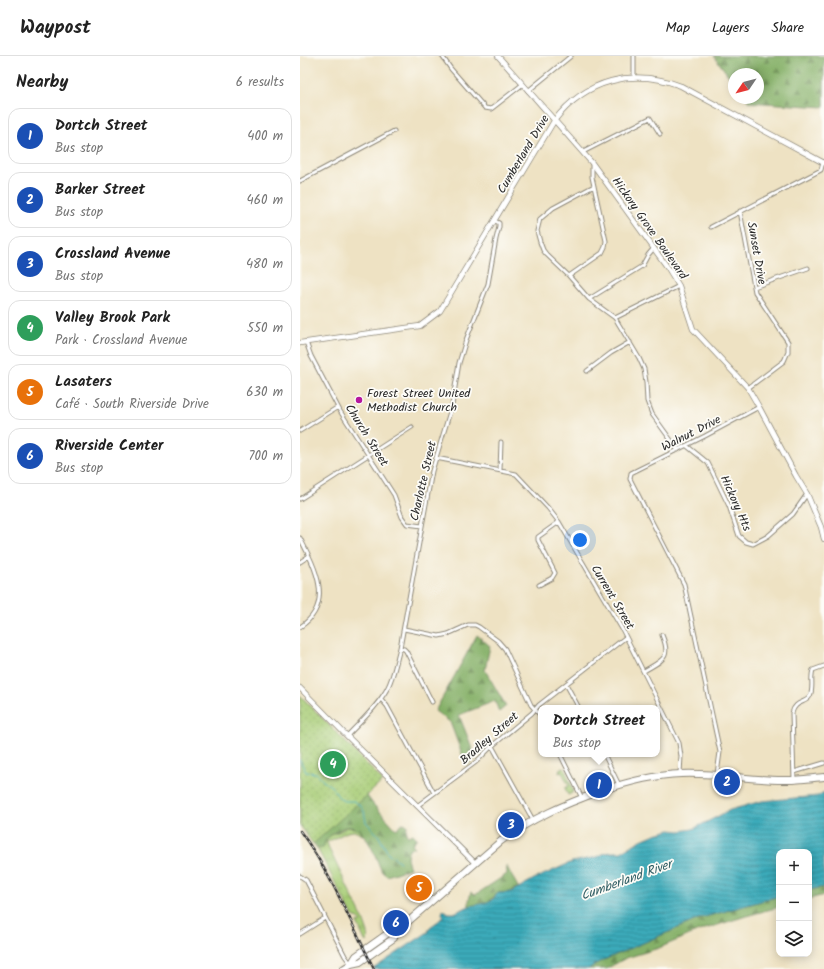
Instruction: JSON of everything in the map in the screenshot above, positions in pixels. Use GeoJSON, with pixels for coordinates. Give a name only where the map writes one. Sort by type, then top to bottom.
{"type":"FeatureCollection","features":[{"type":"Feature","properties":{"kind":"highway"},"geometry":{"type":"LineString","coordinates":[[343,969],[351,964],[356,956],[387,934],[395,932],[504,839],[532,820],[582,798],[640,779],[680,774],[717,774],[764,779],[794,780],[824,777]]}},
{"type":"Feature","properties":{"kind":"main road","name":"Hickory Grove Boulevard"},"geometry":{"type":"LineString","coordinates":[[498,56],[592,163],[654,248],[679,286],[693,329],[748,388],[807,494],[821,526],[824,539]]}},
{"type":"Feature","properties":{"kind":"main road","name":"Cumberland Drive"},"geometry":{"type":"LineString","coordinates":[[300,343],[420,326],[440,312],[554,121],[569,104],[591,90],[610,82],[634,77],[657,79],[681,86],[824,162]]}},
{"type":"Feature","properties":{"kind":"main road"},"geometry":{"type":"LineString","coordinates":[[300,688],[475,863]]}},
{"type":"Feature","properties":{"kind":"street"},"geometry":{"type":"LineString","coordinates":[[442,56],[451,69],[485,108],[491,109],[523,84]]}},
{"type":"Feature","properties":{"kind":"street"},"geometry":{"type":"LineString","coordinates":[[528,91],[571,56]]}},
{"type":"Feature","properties":{"kind":"street"},"geometry":{"type":"LineString","coordinates":[[634,56],[634,77]]}},
{"type":"Feature","properties":{"kind":"street"},"geometry":{"type":"LineString","coordinates":[[583,152],[650,118],[660,134]]}},
{"type":"Feature","properties":{"kind":"street"},"geometry":{"type":"LineString","coordinates":[[300,181],[394,131]]}},
{"type":"Feature","properties":{"kind":"street"},"geometry":{"type":"LineString","coordinates":[[711,227],[821,170],[824,162]]}},
{"type":"Feature","properties":{"kind":"street"},"geometry":{"type":"LineString","coordinates":[[569,276],[602,253],[606,247],[592,176],[592,163]]}},
{"type":"Feature","properties":{"kind":"street"},"geometry":{"type":"LineString","coordinates":[[594,186],[554,208],[540,219],[537,231],[543,250],[589,299],[615,318],[644,369],[647,401],[652,414],[678,450]]}},
{"type":"Feature","properties":{"kind":"street","name":"Sunset Drive"},"geometry":{"type":"LineString","coordinates":[[740,211],[754,292],[788,342],[788,352],[784,361],[748,388]]}},
{"type":"Feature","properties":{"kind":"street","name":"Charlotte Street"},"geometry":{"type":"LineString","coordinates":[[347,736],[368,715],[381,699],[390,681],[400,648],[436,458],[452,405],[459,363],[466,340],[488,284],[496,239],[500,226],[499,223],[495,221]]}},
{"type":"Feature","properties":{"kind":"street"},"geometry":{"type":"LineString","coordinates":[[589,299],[642,266],[654,248]]}},
{"type":"Feature","properties":{"kind":"street"},"geometry":{"type":"LineString","coordinates":[[754,287],[808,268]]}},
{"type":"Feature","properties":{"kind":"street"},"geometry":{"type":"LineString","coordinates":[[615,318],[679,286]]}},
{"type":"Feature","properties":{"kind":"street","name":"Church Street"},"geometry":{"type":"LineString","coordinates":[[306,342],[310,356],[338,407],[394,495],[402,517],[405,521],[412,525],[422,526]]}},
{"type":"Feature","properties":{"kind":"street"},"geometry":{"type":"LineString","coordinates":[[587,370],[630,342]]}},
{"type":"Feature","properties":{"kind":"street"},"geometry":{"type":"LineString","coordinates":[[300,430],[338,407]]}},
{"type":"Feature","properties":{"kind":"street","name":"Walnut Drive"},"geometry":{"type":"LineString","coordinates":[[717,774],[720,752],[684,584],[630,479],[631,473],[687,446],[759,407]]}},
{"type":"Feature","properties":{"kind":"street"},"geometry":{"type":"LineString","coordinates":[[300,498],[412,427]]}},
{"type":"Feature","properties":{"kind":"street"},"geometry":{"type":"LineString","coordinates":[[500,470],[501,442]]}},
{"type":"Feature","properties":{"kind":"street","name":"Hickory Hts"},"geometry":{"type":"LineString","coordinates":[[687,446],[708,463],[730,506],[739,536],[746,542],[754,544],[768,536],[793,514],[807,494]]}},
{"type":"Feature","properties":{"kind":"street","name":"Current Street"},"geometry":{"type":"LineString","coordinates":[[436,458],[514,473],[519,476],[558,522],[626,636],[679,743],[681,756],[680,774]]}},
{"type":"Feature","properties":{"kind":"street"},"geometry":{"type":"LineString","coordinates":[[539,585],[552,578],[555,573],[538,540],[538,537],[558,522]]}},
{"type":"Feature","properties":{"kind":"street"},"geometry":{"type":"LineString","coordinates":[[300,538],[318,580],[320,598],[314,613],[308,621],[300,627]]}},
{"type":"Feature","properties":{"kind":"street"},"geometry":{"type":"LineString","coordinates":[[300,562],[309,556]]}},
{"type":"Feature","properties":{"kind":"street"},"geometry":{"type":"LineString","coordinates":[[404,629],[439,636],[448,634],[468,625],[480,627],[498,641],[505,649],[531,705],[538,712]]}},
{"type":"Feature","properties":{"kind":"street"},"geometry":{"type":"LineString","coordinates":[[644,671],[661,660],[666,654],[666,647],[662,635]]}},
{"type":"Feature","properties":{"kind":"street","name":"Bradley Street"},"geometry":{"type":"LineString","coordinates":[[540,705],[626,636]]}},
{"type":"Feature","properties":{"kind":"street"},"geometry":{"type":"LineString","coordinates":[[400,648],[406,651],[432,702]]}},
{"type":"Feature","properties":{"kind":"street"},"geometry":{"type":"LineString","coordinates":[[794,780],[793,708],[795,705],[809,698],[812,694],[811,674],[813,670],[824,666]]}},
{"type":"Feature","properties":{"kind":"street"},"geometry":{"type":"LineString","coordinates":[[566,684],[577,705]]}},
{"type":"Feature","properties":{"kind":"street"},"geometry":{"type":"LineString","coordinates":[[381,699],[387,706],[434,793]]}},
{"type":"Feature","properties":{"kind":"street","name":"Bradley Street"},"geometry":{"type":"LineString","coordinates":[[417,806],[476,762],[492,746],[538,707]]}},
{"type":"Feature","properties":{"kind":"street"},"geometry":{"type":"LineString","coordinates":[[492,746],[532,820]]}},
{"type":"Feature","properties":{"kind":"street"},"geometry":{"type":"LineString","coordinates":[[562,757],[582,798]]}},
{"type":"Feature","properties":{"kind":"street"},"geometry":{"type":"LineString","coordinates":[[605,757],[619,785]]}},
{"type":"Feature","properties":{"kind":"street"},"geometry":{"type":"LineString","coordinates":[[794,772],[824,764]]}},
{"type":"Feature","properties":{"kind":"street"},"geometry":{"type":"LineString","coordinates":[[300,876],[306,880],[351,964]]}},
{"type":"Feature","properties":{"kind":"street"},"geometry":{"type":"LineString","coordinates":[[300,934],[325,918]]}},
{"type":"Feature","properties":{"kind":"green space"},"geometry":{"type":"Polygon","coordinates":[[[714,56],[824,56],[824,107],[764,103],[764,68],[728,68],[728,75],[714,56]]]}},
{"type":"Feature","properties":{"kind":"green space"},"geometry":{"type":"Polygon","coordinates":[[[477,635],[490,646],[485,670],[506,706],[499,712],[495,701],[459,715],[476,758],[466,765],[450,722],[435,711],[477,635]]]}},
{"type":"Feature","properties":{"kind":"green space"},"geometry":{"type":"Polygon","coordinates":[[[300,695],[383,781],[313,844],[300,825],[300,695]]]}},
{"type":"Feature","properties":{"kind":"green space"},"geometry":{"type":"Polygon","coordinates":[[[564,767],[573,790],[572,793],[568,795],[565,788],[569,786],[562,772],[559,773],[560,769],[564,767]]]}},
{"type":"Feature","properties":{"kind":"green space"},"geometry":{"type":"Polygon","coordinates":[[[377,786],[367,796],[373,804],[396,829],[404,823],[407,825],[406,834],[408,836],[413,834],[417,838],[412,844],[415,847],[409,850],[407,855],[410,868],[387,876],[382,872],[365,836],[359,831],[353,828],[343,828],[330,836],[323,848],[317,848],[300,825],[300,797],[377,786]]]}},
{"type":"Feature","properties":{"kind":"green space"},"geometry":{"type":"Polygon","coordinates":[[[347,827],[356,828],[367,837],[354,831],[347,832],[327,842],[363,919],[368,933],[367,942],[365,941],[357,923],[361,922],[360,920],[352,915],[317,848],[323,848],[326,838],[347,827]]]}},
{"type":"Feature","properties":{"kind":"green space"},"geometry":{"type":"Polygon","coordinates":[[[506,865],[518,887],[511,892],[498,893],[488,902],[475,906],[469,906],[471,892],[475,895],[507,874],[506,865]]]}},
{"type":"Feature","properties":{"kind":"green space"},"geometry":{"type":"Polygon","coordinates":[[[824,887],[824,895],[812,898],[812,889],[824,887]]]}},
{"type":"Feature","properties":{"kind":"green space"},"geometry":{"type":"Polygon","coordinates":[[[776,897],[776,908],[699,931],[659,948],[626,958],[606,969],[588,969],[599,962],[701,918],[776,897]]]}},
{"type":"Feature","properties":{"kind":"water","name":"Cumberland River"},"geometry":{"type":"Polygon","coordinates":[[[824,792],[824,887],[812,889],[812,849],[776,849],[776,897],[701,918],[599,962],[588,969],[373,969],[428,932],[430,927],[444,917],[442,914],[443,910],[449,913],[454,913],[469,906],[481,904],[492,900],[498,893],[511,892],[534,879],[572,862],[597,857],[610,852],[621,852],[641,840],[655,834],[670,830],[680,831],[693,829],[730,810],[762,801],[818,796],[824,792]]]}},
{"type":"Feature","properties":{"kind":"waterway"},"geometry":{"type":"LineString","coordinates":[[300,760],[306,772],[316,773],[319,775],[323,781],[331,786],[340,799],[345,801],[354,801],[361,806],[364,811],[366,822],[378,835],[388,853],[400,862]]}},
{"type":"Feature","properties":{"kind":"railway"},"geometry":{"type":"LineString","coordinates":[[300,831],[331,881],[374,969]]}},
{"type":"Feature","properties":{"kind":"place","name":"Forest Street United Methodist Church"},"geometry":{"type":"Point","coordinates":[359,400]}},
{"type":"Feature","properties":{"kind":"place","name":"Valley Brook Park"},"geometry":{"type":"Point","coordinates":[333,764]}},
{"type":"Feature","properties":{"kind":"place","name":"Barker Street"},"geometry":{"type":"Point","coordinates":[727,782]}},
{"type":"Feature","properties":{"kind":"place","name":"Dortch Street"},"geometry":{"type":"Point","coordinates":[599,785]}},
{"type":"Feature","properties":{"kind":"place","name":"Crossland Avenue"},"geometry":{"type":"Point","coordinates":[511,825]}},
{"type":"Feature","properties":{"kind":"place","name":"Lasaters"},"geometry":{"type":"Point","coordinates":[419,888]}},
{"type":"Feature","properties":{"kind":"place","name":"Riverside Center"},"geometry":{"type":"Point","coordinates":[396,923]}}]}
